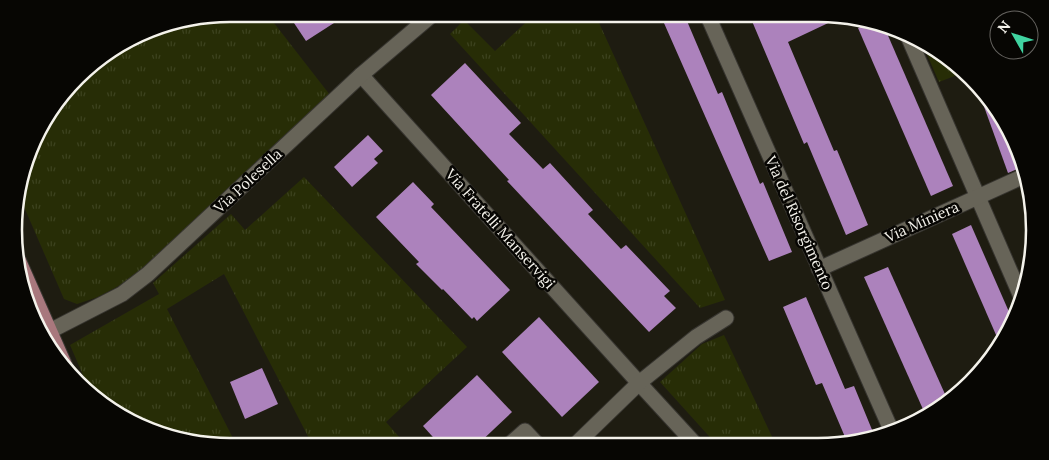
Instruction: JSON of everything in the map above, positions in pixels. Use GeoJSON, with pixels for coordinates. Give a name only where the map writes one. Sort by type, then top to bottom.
{"type":"FeatureCollection","features":[{"type":"Feature","properties":{"kind":"main road"},"geometry":{"type":"LineString","coordinates":[[32,291],[54,340]]}},
{"type":"Feature","properties":{"kind":"street","name":"Via Polesella"},"geometry":{"type":"LineString","coordinates":[[50,331],[122,294],[148,274],[361,75],[424,22]]}},
{"type":"Feature","properties":{"kind":"street","name":"Via del Risorgimento"},"geometry":{"type":"LineString","coordinates":[[711,22],[889,425]]}},
{"type":"Feature","properties":{"kind":"street"},"geometry":{"type":"LineString","coordinates":[[912,44],[1018,289]]}},
{"type":"Feature","properties":{"kind":"street","name":"Via Fratelli Manservigi"},"geometry":{"type":"LineString","coordinates":[[361,75],[689,438]]}},
{"type":"Feature","properties":{"kind":"street","name":"Via Miniera"},"geometry":{"type":"LineString","coordinates":[[819,268],[1020,178]]}},
{"type":"Feature","properties":{"kind":"street"},"geometry":{"type":"LineString","coordinates":[[583,438],[638,383],[696,337],[726,318]]}},
{"type":"Feature","properties":{"kind":"street"},"geometry":{"type":"LineString","coordinates":[[517,438],[525,431],[532,438]]}},
{"type":"Feature","properties":{"kind":"green space"},"geometry":{"type":"Polygon","coordinates":[[[273,22],[330,95],[139,275],[98,297],[77,304],[64,299],[24,206],[26,190],[38,151],[50,126],[65,104],[83,83],[104,65],[126,50],[151,38],[203,24],[273,22]]]}},
{"type":"Feature","properties":{"kind":"green space"},"geometry":{"type":"Polygon","coordinates":[[[462,22],[466,22],[495,51],[526,22],[599,22],[725,300],[700,308],[450,34],[462,22]]]}},
{"type":"Feature","properties":{"kind":"green space"},"geometry":{"type":"Polygon","coordinates":[[[926,52],[957,75],[939,82],[926,52]]]}},
{"type":"Feature","properties":{"kind":"green space"},"geometry":{"type":"Polygon","coordinates":[[[304,177],[467,347],[386,422],[400,438],[309,438],[224,274],[167,309],[233,438],[190,434],[151,422],[115,403],[84,378],[70,345],[159,294],[153,283],[231,214],[245,230],[304,177]]]}},
{"type":"Feature","properties":{"kind":"green space"},"geometry":{"type":"Polygon","coordinates":[[[724,335],[773,438],[711,438],[660,382],[702,344],[724,335]]]}},
{"type":"Feature","properties":{"kind":"building"},"geometry":{"type":"Polygon","coordinates":[[[293,22],[336,22],[306,41],[293,22]]]}},
{"type":"Feature","properties":{"kind":"building"},"geometry":{"type":"Polygon","coordinates":[[[664,22],[687,22],[718,94],[722,92],[760,184],[763,182],[792,252],[769,261],[664,22]]]}},
{"type":"Feature","properties":{"kind":"building"},"geometry":{"type":"Polygon","coordinates":[[[752,22],[829,23],[788,42],[834,151],[837,150],[868,225],[846,235],[807,142],[804,144],[752,22]]]}},
{"type":"Feature","properties":{"kind":"building"},"geometry":{"type":"Polygon","coordinates":[[[861,27],[888,35],[953,186],[931,196],[858,28],[861,27]]]}},
{"type":"Feature","properties":{"kind":"building"},"geometry":{"type":"Polygon","coordinates":[[[465,63],[521,123],[509,134],[543,169],[550,163],[593,210],[588,214],[621,249],[626,245],[670,291],[664,296],[676,308],[649,332],[507,181],[509,180],[431,95],[465,63]]]}},
{"type":"Feature","properties":{"kind":"building"},"geometry":{"type":"Polygon","coordinates":[[[982,102],[999,126],[1011,151],[1017,169],[1008,173],[982,102]]]}},
{"type":"Feature","properties":{"kind":"building"},"geometry":{"type":"Polygon","coordinates":[[[368,135],[383,151],[374,159],[378,163],[352,187],[334,167],[368,135]]]}},
{"type":"Feature","properties":{"kind":"building"},"geometry":{"type":"Polygon","coordinates":[[[413,182],[434,204],[431,207],[510,290],[477,321],[474,317],[472,319],[416,264],[419,262],[376,217],[413,182]]]}},
{"type":"Feature","properties":{"kind":"building"},"geometry":{"type":"Polygon","coordinates":[[[971,225],[1009,313],[997,337],[952,234],[971,225]]]}},
{"type":"Feature","properties":{"kind":"building"},"geometry":{"type":"Polygon","coordinates":[[[888,267],[945,395],[923,410],[864,277],[888,267]]]}},
{"type":"Feature","properties":{"kind":"building"},"geometry":{"type":"Polygon","coordinates":[[[806,297],[845,389],[854,386],[872,430],[845,436],[822,383],[816,385],[783,307],[806,297]]]}},
{"type":"Feature","properties":{"kind":"building"},"geometry":{"type":"Polygon","coordinates":[[[539,317],[599,382],[562,417],[502,352],[539,317]]]}},
{"type":"Feature","properties":{"kind":"building"},"geometry":{"type":"Polygon","coordinates":[[[262,368],[278,404],[245,419],[230,382],[262,368]]]}},
{"type":"Feature","properties":{"kind":"building"},"geometry":{"type":"Polygon","coordinates":[[[477,375],[512,412],[484,438],[434,438],[423,426],[477,375]]]}}]}
